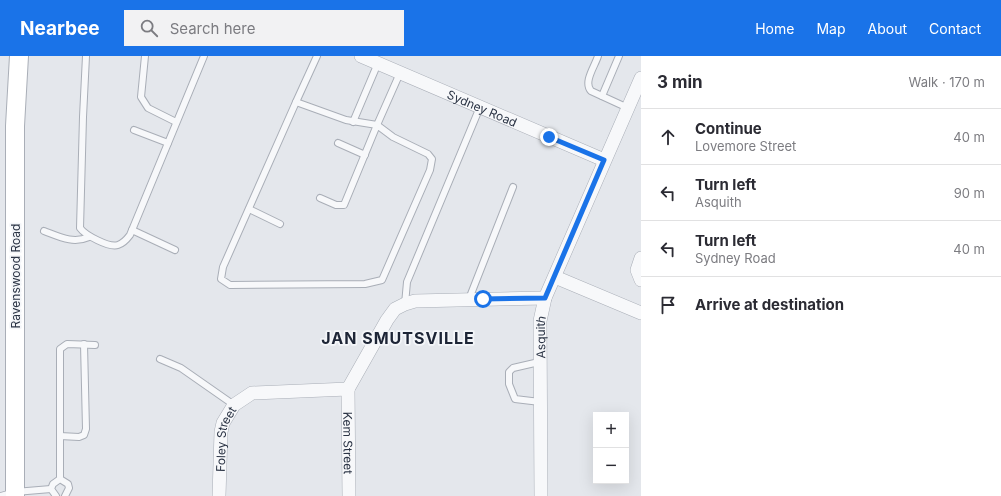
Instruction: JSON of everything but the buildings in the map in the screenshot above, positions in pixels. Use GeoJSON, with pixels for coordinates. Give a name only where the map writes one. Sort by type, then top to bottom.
{"type":"FeatureCollection","features":[{"type":"Feature","properties":{"kind":"street","name":"Ravenswood Road"},"geometry":{"type":"LineString","coordinates":[[11,495],[15,126],[19,56]]}},
{"type":"Feature","properties":{"kind":"street","name":"Sydney Road"},"geometry":{"type":"LineString","coordinates":[[361,56],[604,160]]}},
{"type":"Feature","properties":{"kind":"street","name":"Asquith"},"geometry":{"type":"LineString","coordinates":[[540,496],[540,321],[545,298],[641,78]]}},
{"type":"Feature","properties":{"kind":"street"},"geometry":{"type":"LineString","coordinates":[[641,258],[637,270],[641,280]]}},
{"type":"Feature","properties":{"kind":"street"},"geometry":{"type":"LineString","coordinates":[[555,277],[641,313]]}},
{"type":"Feature","properties":{"kind":"street"},"geometry":{"type":"LineString","coordinates":[[348,389],[387,320],[396,309],[405,304],[415,301],[545,298]]}},
{"type":"Feature","properties":{"kind":"street","name":"Foley Street"},"geometry":{"type":"LineString","coordinates":[[219,496],[221,432],[223,423],[234,405],[252,393],[348,389]]}},
{"type":"Feature","properties":{"kind":"street","name":"Kem Street"},"geometry":{"type":"LineString","coordinates":[[348,389],[349,496]]}},
{"type":"Feature","properties":{"kind":"lane"},"geometry":{"type":"LineString","coordinates":[[86,56],[79,219],[80,228],[89,237],[115,246],[126,240],[132,230],[204,56]]}},
{"type":"Feature","properties":{"kind":"lane"},"geometry":{"type":"LineString","coordinates":[[144,56],[141,98],[148,108],[176,122]]}},
{"type":"Feature","properties":{"kind":"lane"},"geometry":{"type":"LineString","coordinates":[[296,102],[353,122],[377,126],[393,137],[428,154],[432,159],[430,170],[382,280],[366,284],[230,285],[223,282],[221,279],[223,267],[296,102],[317,56]]}},
{"type":"Feature","properties":{"kind":"lane"},"geometry":{"type":"LineString","coordinates":[[598,56],[588,83],[588,88],[591,91],[628,108]]}},
{"type":"Feature","properties":{"kind":"lane"},"geometry":{"type":"LineString","coordinates":[[602,96],[619,56]]}},
{"type":"Feature","properties":{"kind":"lane"},"geometry":{"type":"LineString","coordinates":[[353,122],[378,63]]}},
{"type":"Feature","properties":{"kind":"lane"},"geometry":{"type":"LineString","coordinates":[[320,198],[336,205],[344,205],[400,73]]}},
{"type":"Feature","properties":{"kind":"lane"},"geometry":{"type":"LineString","coordinates":[[405,304],[407,282],[480,107]]}},
{"type":"Feature","properties":{"kind":"lane"},"geometry":{"type":"LineString","coordinates":[[134,130],[168,143]]}},
{"type":"Feature","properties":{"kind":"lane"},"geometry":{"type":"LineString","coordinates":[[338,143],[365,155]]}},
{"type":"Feature","properties":{"kind":"lane"},"geometry":{"type":"LineString","coordinates":[[469,300],[513,187]]}},
{"type":"Feature","properties":{"kind":"lane"},"geometry":{"type":"LineString","coordinates":[[249,209],[280,224]]}},
{"type":"Feature","properties":{"kind":"lane"},"geometry":{"type":"LineString","coordinates":[[132,230],[175,250]]}},
{"type":"Feature","properties":{"kind":"lane"},"geometry":{"type":"LineString","coordinates":[[44,231],[73,241],[80,241],[89,237]]}},
{"type":"Feature","properties":{"kind":"lane"},"geometry":{"type":"LineString","coordinates":[[60,480],[60,349],[66,344],[95,345]]}},
{"type":"Feature","properties":{"kind":"lane"},"geometry":{"type":"LineString","coordinates":[[60,436],[79,437],[84,435],[86,430],[84,344]]}},
{"type":"Feature","properties":{"kind":"lane"},"geometry":{"type":"LineString","coordinates":[[160,359],[181,368],[234,405]]}},
{"type":"Feature","properties":{"kind":"lane"},"geometry":{"type":"LineString","coordinates":[[539,362],[513,368],[509,372],[509,384],[515,399],[540,402]]}},
{"type":"Feature","properties":{"kind":"lane"},"geometry":{"type":"LineString","coordinates":[[52,489],[56,481],[60,480]]}},
{"type":"Feature","properties":{"kind":"lane"},"geometry":{"type":"LineString","coordinates":[[60,480],[68,484],[69,488],[65,496]]}},
{"type":"Feature","properties":{"kind":"lane"},"geometry":{"type":"LineString","coordinates":[[11,495],[52,489]]}},
{"type":"Feature","properties":{"kind":"lane"},"geometry":{"type":"LineString","coordinates":[[52,489],[56,496]]}},
{"type":"Feature","properties":{"kind":"district","name":"JAN SMUTSVILLE"},"geometry":{"type":"Point","coordinates":[398,338]}},
{"type":"Feature","properties":{"kind":"route"},"geometry":{"type":"LineString","coordinates":[[483,299],[545,298],[604,160],[549,137]]}}]}
